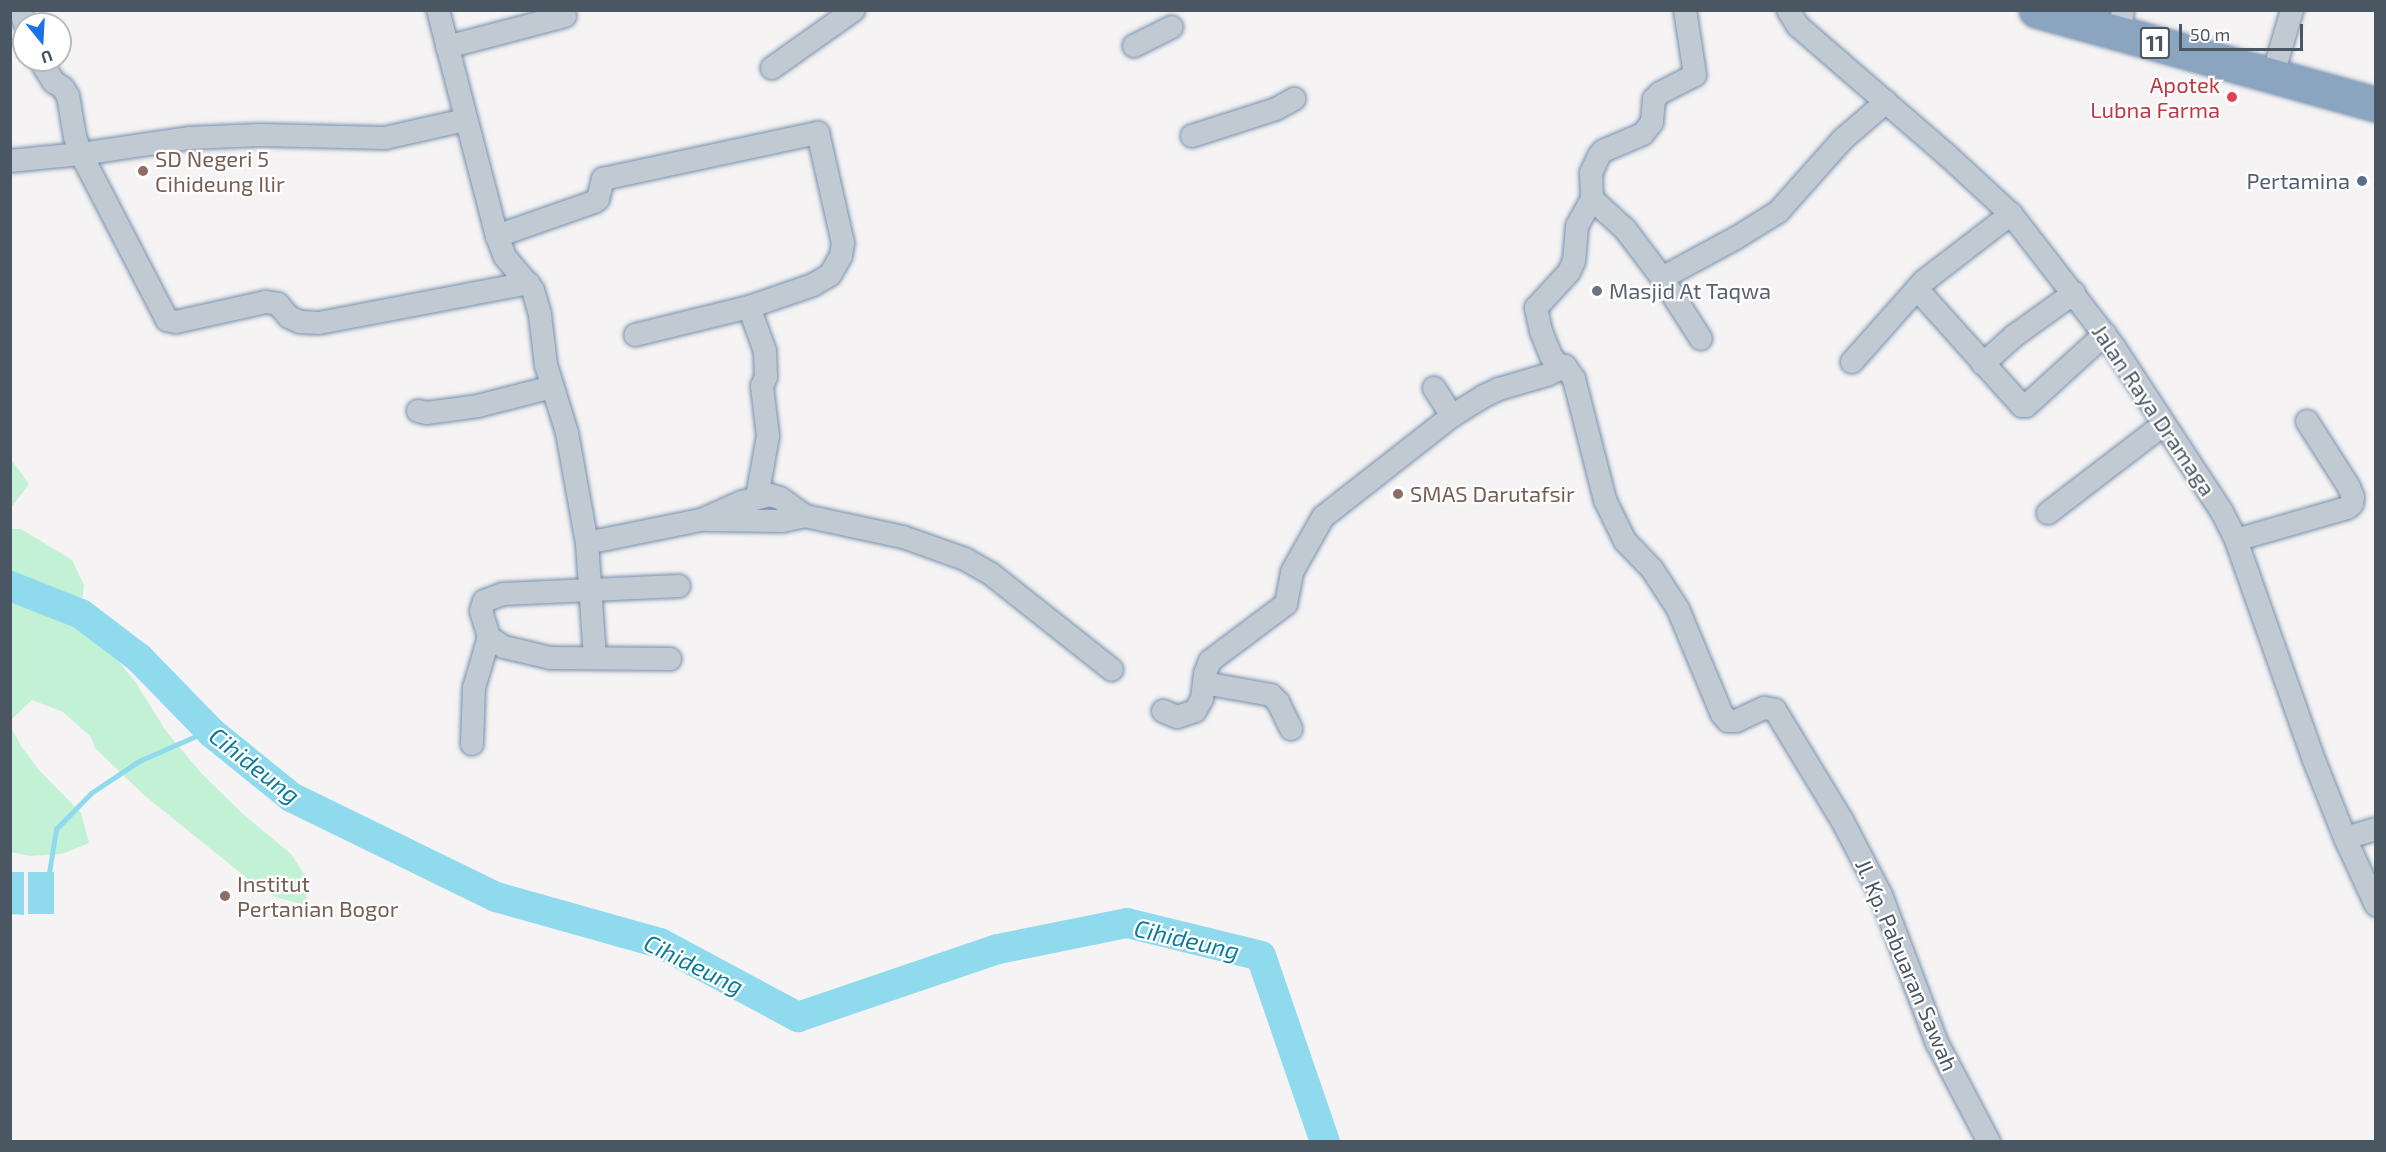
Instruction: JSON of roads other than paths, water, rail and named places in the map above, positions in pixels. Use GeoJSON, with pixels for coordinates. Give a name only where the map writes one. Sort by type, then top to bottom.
{"type":"FeatureCollection","features":[{"type":"Feature","properties":{"kind":"highway","name":"11"},"geometry":{"type":"LineString","coordinates":[[2051,13],[2121,22],[2273,75],[2376,104]]}},
{"type":"Feature","properties":{"kind":"street"},"geometry":{"type":"LineString","coordinates":[[438,10],[497,236],[505,257],[528,283],[540,315],[552,387],[567,433],[587,543],[595,658]]}},
{"type":"Feature","properties":{"kind":"street"},"geometry":{"type":"LineString","coordinates":[[772,68],[854,10]]}},
{"type":"Feature","properties":{"kind":"street"},"geometry":{"type":"LineString","coordinates":[[1565,366],[1558,365],[1551,356],[1539,326],[1536,308],[1569,272],[1574,261],[1577,226],[1592,199],[1591,172],[1603,151],[1643,134],[1652,122],[1654,99],[1660,93],[1695,75],[1685,10]]}},
{"type":"Feature","properties":{"kind":"street","name":"Jalan Raya Dramaga"},"geometry":{"type":"LineString","coordinates":[[1788,10],[1798,26],[2011,214],[2105,334],[2222,512],[2236,540],[2344,838],[2376,905]]}},
{"type":"Feature","properties":{"kind":"street"},"geometry":{"type":"LineString","coordinates":[[2273,75],[2287,12]]}},
{"type":"Feature","properties":{"kind":"street"},"geometry":{"type":"LineString","coordinates":[[447,47],[565,16]]}},
{"type":"Feature","properties":{"kind":"street"},"geometry":{"type":"LineString","coordinates":[[1134,46],[1172,27]]}},
{"type":"Feature","properties":{"kind":"street"},"geometry":{"type":"LineString","coordinates":[[48,72],[54,82],[63,88],[70,102],[71,122],[81,154],[167,320],[176,322],[266,302],[278,304],[289,318],[300,322],[319,323],[528,283]]}},
{"type":"Feature","properties":{"kind":"street"},"geometry":{"type":"LineString","coordinates":[[1192,136],[1276,109],[1294,99]]}},
{"type":"Feature","properties":{"kind":"street"},"geometry":{"type":"LineString","coordinates":[[1662,278],[1736,238],[1778,212],[1843,139],[1886,102]]}},
{"type":"Feature","properties":{"kind":"street"},"geometry":{"type":"LineString","coordinates":[[10,161],[81,154],[189,138],[242,135],[385,138],[465,120]]}},
{"type":"Feature","properties":{"kind":"street"},"geometry":{"type":"LineString","coordinates":[[497,236],[594,202],[598,199],[603,179],[818,133],[843,243],[841,256],[830,275],[813,285],[749,307],[635,335]]}},
{"type":"Feature","properties":{"kind":"street"},"geometry":{"type":"LineString","coordinates":[[1592,199],[1625,229],[1662,278],[1701,339]]}},
{"type":"Feature","properties":{"kind":"street"},"geometry":{"type":"LineString","coordinates":[[1852,362],[1917,289],[1951,258],[2011,214]]}},
{"type":"Feature","properties":{"kind":"street"},"geometry":{"type":"LineString","coordinates":[[1917,289],[2019,405],[2026,406],[2105,334]]}},
{"type":"Feature","properties":{"kind":"street"},"geometry":{"type":"LineString","coordinates":[[1983,364],[2014,336],[2074,293]]}},
{"type":"Feature","properties":{"kind":"street"},"geometry":{"type":"LineString","coordinates":[[749,307],[765,351],[766,377],[762,386],[768,436],[757,497]]}},
{"type":"Feature","properties":{"kind":"street"},"geometry":{"type":"LineString","coordinates":[[1163,711],[1177,717],[1196,711],[1202,699],[1210,661],[1286,603],[1292,572],[1323,517],[1452,416],[1499,389],[1547,375],[1565,366]]}},
{"type":"Feature","properties":{"kind":"street","name":"Jl. Kp. Pabuaran Sawah"},"geometry":{"type":"LineString","coordinates":[[1565,366],[1574,379],[1605,500],[1625,541],[1652,569],[1678,609],[1716,704],[1728,721],[1736,721],[1764,708],[1775,710],[1842,822],[1881,895],[1937,1044],[1989,1142]]}},
{"type":"Feature","properties":{"kind":"street"},"geometry":{"type":"LineString","coordinates":[[418,411],[427,413],[478,406],[552,387]]}},
{"type":"Feature","properties":{"kind":"street"},"geometry":{"type":"LineString","coordinates":[[1434,387],[1452,416]]}},
{"type":"Feature","properties":{"kind":"street"},"geometry":{"type":"LineString","coordinates":[[2236,540],[2347,508],[2352,504],[2353,497],[2349,487],[2307,421]]}},
{"type":"Feature","properties":{"kind":"street"},"geometry":{"type":"LineString","coordinates":[[2048,513],[2164,424]]}},
{"type":"Feature","properties":{"kind":"street"},"geometry":{"type":"LineString","coordinates":[[587,543],[701,520],[757,497],[770,495],[780,498],[805,516],[903,537],[965,559],[991,574],[1112,670]]}},
{"type":"Feature","properties":{"kind":"street"},"geometry":{"type":"LineString","coordinates":[[701,520],[782,521],[805,516]]}},
{"type":"Feature","properties":{"kind":"street"},"geometry":{"type":"LineString","coordinates":[[472,744],[474,688],[489,637],[481,611],[484,601],[493,596],[679,586]]}},
{"type":"Feature","properties":{"kind":"street"},"geometry":{"type":"LineString","coordinates":[[489,637],[504,647],[550,658],[670,659]]}},
{"type":"Feature","properties":{"kind":"street"},"geometry":{"type":"LineString","coordinates":[[1204,683],[1271,695],[1278,702],[1291,729]]}},
{"type":"Feature","properties":{"kind":"street"},"geometry":{"type":"LineString","coordinates":[[2344,838],[2376,829]]}},
{"type":"Feature","properties":{"kind":"water"},"geometry":{"type":"Polygon","coordinates":[[[11,872],[24,872],[24,915],[11,914],[11,872]]]}},
{"type":"Feature","properties":{"kind":"water"},"geometry":{"type":"Polygon","coordinates":[[[28,872],[54,872],[54,914],[28,914],[28,872]]]}},
{"type":"Feature","properties":{"kind":"waterway","name":"Cihideung"},"geometry":{"type":"LineString","coordinates":[[10,586],[81,614],[139,658],[212,733],[291,797],[496,897],[660,943],[798,1017],[998,949],[1127,923],[1261,956],[1325,1142]]}},
{"type":"Feature","properties":{"kind":"waterway"},"geometry":{"type":"LineString","coordinates":[[48,879],[56,829],[91,793],[139,761],[198,735],[212,733]]}},
{"type":"Feature","properties":{"kind":"place","name":"Apotek Lubna Farma"},"geometry":{"type":"Point","coordinates":[2232,97]}},
{"type":"Feature","properties":{"kind":"place","name":"SD Negeri 5 Cihideung Ilir"},"geometry":{"type":"Point","coordinates":[143,171]}},
{"type":"Feature","properties":{"kind":"place","name":"Pertamina"},"geometry":{"type":"Point","coordinates":[2362,181]}},
{"type":"Feature","properties":{"kind":"place","name":"Masjid At Taqwa"},"geometry":{"type":"Point","coordinates":[1597,291]}},
{"type":"Feature","properties":{"kind":"place","name":"SMAS Darutafsir"},"geometry":{"type":"Point","coordinates":[1398,494]}},
{"type":"Feature","properties":{"kind":"place","name":"Institut Pertanian Bogor"},"geometry":{"type":"Point","coordinates":[225,896]}}]}
